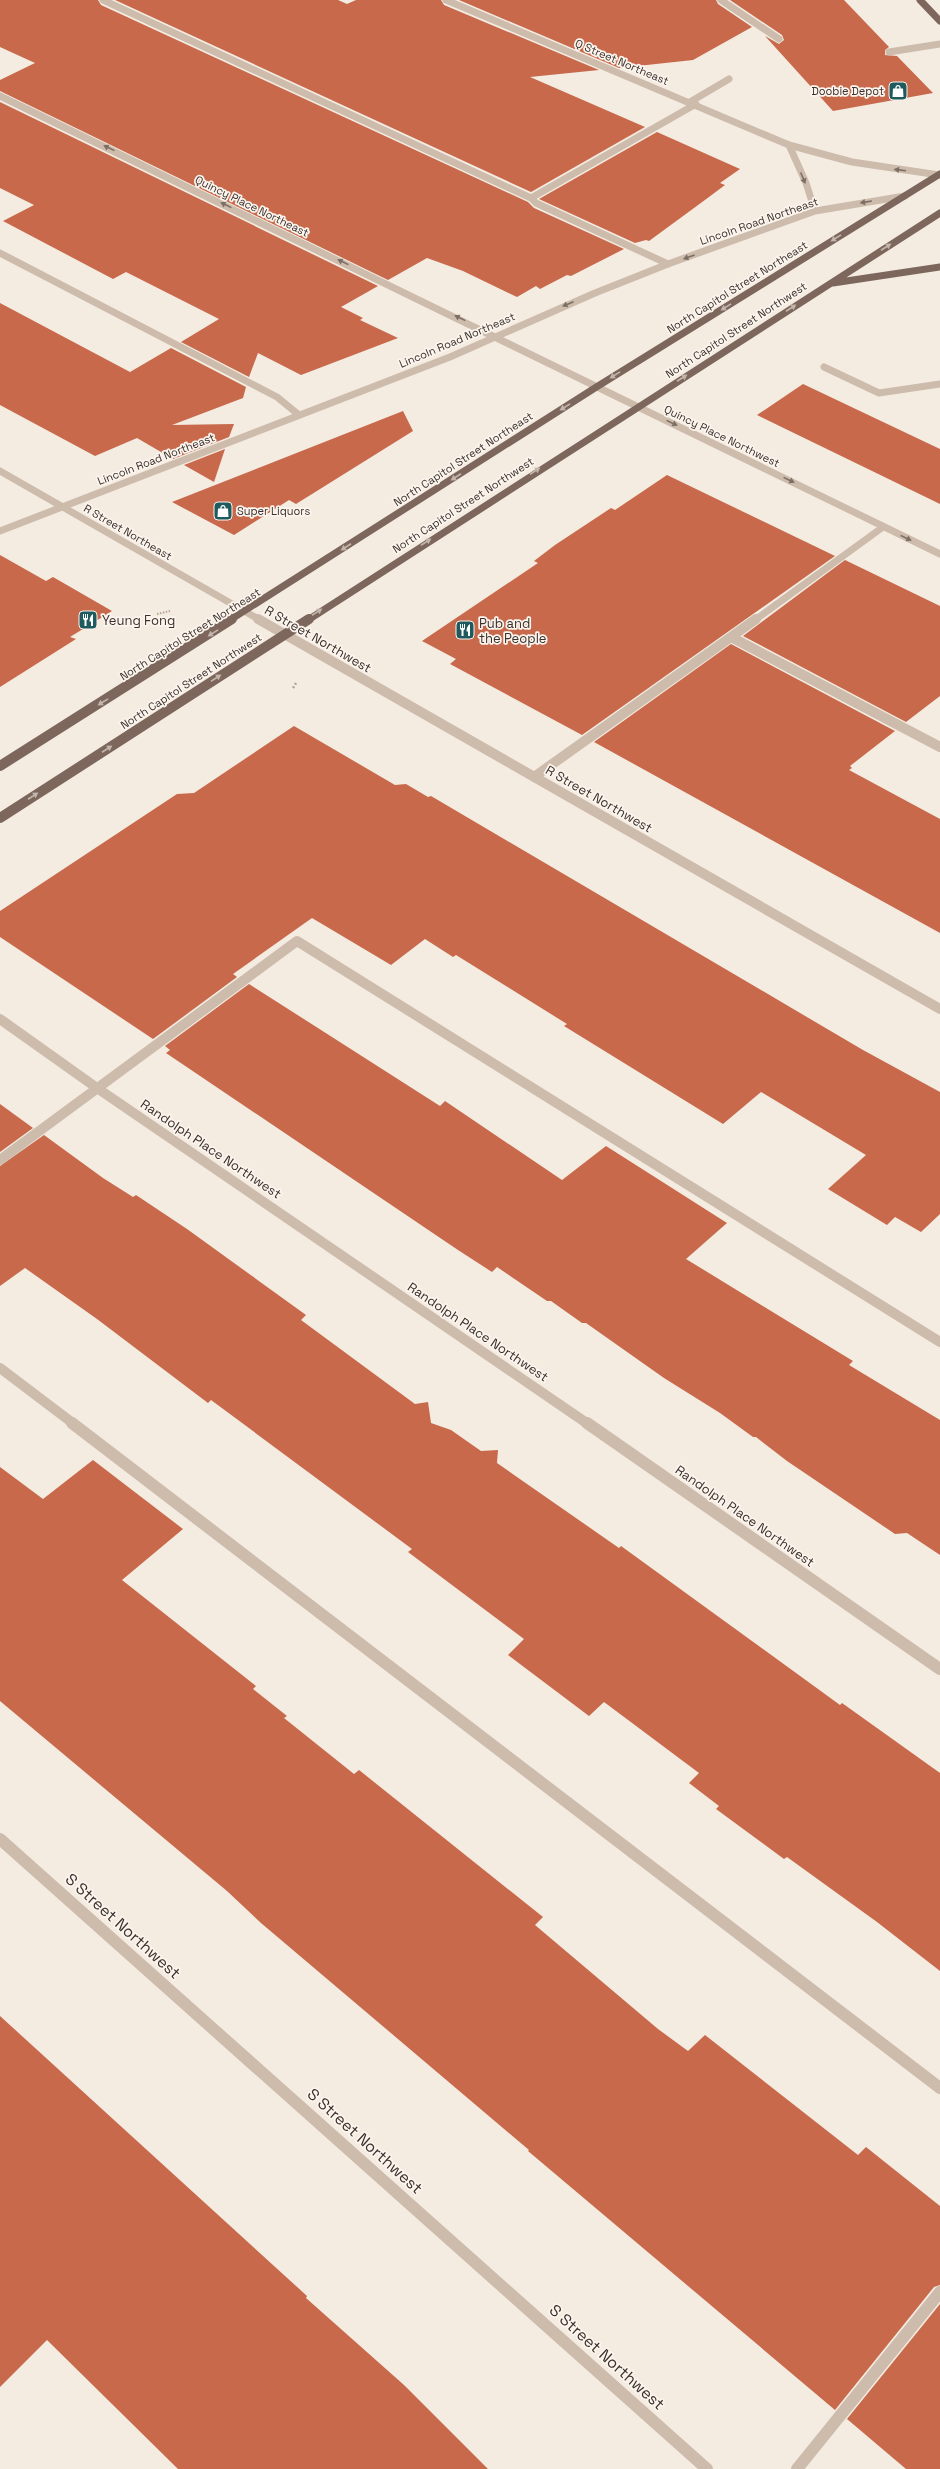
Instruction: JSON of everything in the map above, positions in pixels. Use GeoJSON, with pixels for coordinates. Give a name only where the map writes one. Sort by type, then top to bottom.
{"type":"FeatureCollection","features":[{"type":"Feature","properties":{"kind":"main road"},"geometry":{"type":"LineString","coordinates":[[920,0],[940,21]]}},
{"type":"Feature","properties":{"kind":"main road","name":"North Capitol Street Northeast"},"geometry":{"type":"LineString","coordinates":[[0,766],[246,612],[598,386],[939,174]]}},
{"type":"Feature","properties":{"kind":"main road","name":"North Capitol Street Northwest"},"geometry":{"type":"LineString","coordinates":[[0,818],[637,406],[940,213]]}},
{"type":"Feature","properties":{"kind":"main road"},"geometry":{"type":"LineString","coordinates":[[829,283],[940,267]]}},
{"type":"Feature","properties":{"kind":"street"},"geometry":{"type":"LineString","coordinates":[[102,0],[531,198],[536,203],[668,264]]}},
{"type":"Feature","properties":{"kind":"street","name":"Q Street Northeast"},"geometry":{"type":"LineString","coordinates":[[446,0],[693,103],[789,145],[852,162],[939,174]]}},
{"type":"Feature","properties":{"kind":"street"},"geometry":{"type":"LineString","coordinates":[[721,0],[779,39]]}},
{"type":"Feature","properties":{"kind":"street"},"geometry":{"type":"LineString","coordinates":[[889,52],[940,44]]}},
{"type":"Feature","properties":{"kind":"street"},"geometry":{"type":"LineString","coordinates":[[531,198],[693,103],[729,79]]}},
{"type":"Feature","properties":{"kind":"street","name":"Quincy Place Northeast"},"geometry":{"type":"LineString","coordinates":[[0,96],[495,336]]}},
{"type":"Feature","properties":{"kind":"street"},"geometry":{"type":"LineString","coordinates":[[789,145],[806,183],[815,211]]}},
{"type":"Feature","properties":{"kind":"street","name":"Lincoln Road Northeast"},"geometry":{"type":"LineString","coordinates":[[0,531],[450,357],[495,336],[668,264],[815,211],[905,196]]}},
{"type":"Feature","properties":{"kind":"street"},"geometry":{"type":"LineString","coordinates":[[0,253],[277,397],[298,415]]}},
{"type":"Feature","properties":{"kind":"street","name":"Quincy Place Northwest"},"geometry":{"type":"LineString","coordinates":[[495,336],[940,554]]}},
{"type":"Feature","properties":{"kind":"street"},"geometry":{"type":"LineString","coordinates":[[824,367],[879,393],[940,384]]}},
{"type":"Feature","properties":{"kind":"street","name":"R Street Northeast"},"geometry":{"type":"LineString","coordinates":[[0,471],[246,612]]}},
{"type":"Feature","properties":{"kind":"street"},"geometry":{"type":"LineString","coordinates":[[534,777],[883,527]]}},
{"type":"Feature","properties":{"kind":"street","name":"R Street Northwest"},"geometry":{"type":"LineString","coordinates":[[246,612],[940,1009]]}},
{"type":"Feature","properties":{"kind":"street"},"geometry":{"type":"LineString","coordinates":[[731,637],[940,747]]}},
{"type":"Feature","properties":{"kind":"street"},"geometry":{"type":"LineString","coordinates":[[0,1160],[297,941],[940,1342]]}},
{"type":"Feature","properties":{"kind":"street","name":"Randolph Place Northwest"},"geometry":{"type":"LineString","coordinates":[[0,1019],[97,1088],[713,1510],[940,1669]]}},
{"type":"Feature","properties":{"kind":"street"},"geometry":{"type":"LineString","coordinates":[[0,1368],[940,2088]]}},
{"type":"Feature","properties":{"kind":"street","name":"S Street Northwest"},"geometry":{"type":"LineString","coordinates":[[0,1839],[707,2469]]}},
{"type":"Feature","properties":{"kind":"street"},"geometry":{"type":"LineString","coordinates":[[797,2469],[940,2292]]}},
{"type":"Feature","properties":{"kind":"path"},"geometry":{"type":"LineString","coordinates":[[157,614],[170,611]]}},
{"type":"Feature","properties":{"kind":"path"},"geometry":{"type":"LineString","coordinates":[[293,688],[296,684]]}},
{"type":"Feature","properties":{"kind":"building"},"geometry":{"type":"Polygon","coordinates":[[[0,0],[98,0],[101,5],[528,202],[534,208],[624,249],[571,276],[567,275],[540,289],[536,286],[517,297],[463,271],[427,258],[388,280],[0,91],[0,80],[35,63],[0,47],[0,0]]]}},
{"type":"Feature","properties":{"kind":"building"},"geometry":{"type":"Polygon","coordinates":[[[115,0],[338,0],[347,4],[356,0],[441,0],[444,5],[599,70],[530,77],[645,127],[531,192],[115,0]]]}},
{"type":"Feature","properties":{"kind":"building"},"geometry":{"type":"Polygon","coordinates":[[[459,0],[716,0],[718,4],[752,27],[693,60],[619,68],[459,0]]]}},
{"type":"Feature","properties":{"kind":"building"},"geometry":{"type":"Polygon","coordinates":[[[730,0],[844,0],[889,47],[885,50],[885,55],[897,56],[933,93],[833,111],[765,36],[779,44],[784,40],[782,35],[730,0]]]}},
{"type":"Feature","properties":{"kind":"building"},"geometry":{"type":"Polygon","coordinates":[[[0,102],[378,286],[341,307],[363,318],[360,320],[398,338],[301,375],[258,353],[249,377],[181,342],[219,319],[126,272],[113,279],[3,221],[34,205],[0,188],[0,102]]]}},
{"type":"Feature","properties":{"kind":"building"},"geometry":{"type":"Polygon","coordinates":[[[657,132],[740,169],[720,183],[725,185],[649,241],[646,240],[635,243],[539,199],[657,132]]]}},
{"type":"Feature","properties":{"kind":"building"},"geometry":{"type":"Polygon","coordinates":[[[0,303],[130,372],[171,348],[246,387],[243,398],[172,425],[234,424],[229,437],[173,459],[137,438],[95,456],[0,405],[0,303]]]}},
{"type":"Feature","properties":{"kind":"building"},"geometry":{"type":"Polygon","coordinates":[[[803,384],[940,449],[940,504],[757,415],[803,384]]]}},
{"type":"Feature","properties":{"kind":"building"},"geometry":{"type":"Polygon","coordinates":[[[403,411],[413,431],[296,504],[289,500],[234,535],[172,502],[403,411]]]}},
{"type":"Feature","properties":{"kind":"building"},"geometry":{"type":"Polygon","coordinates":[[[225,449],[214,482],[184,465],[225,449]]]}},
{"type":"Feature","properties":{"kind":"building"},"geometry":{"type":"Polygon","coordinates":[[[667,475],[835,556],[582,735],[450,664],[456,659],[422,641],[538,563],[534,561],[555,545],[611,508],[615,510],[667,475]]]}},
{"type":"Feature","properties":{"kind":"building"},"geometry":{"type":"Polygon","coordinates":[[[0,555],[46,581],[53,577],[112,611],[70,637],[76,639],[0,687],[0,555]]]}},
{"type":"Feature","properties":{"kind":"building"},"geometry":{"type":"Polygon","coordinates":[[[845,560],[940,606],[940,696],[906,722],[743,636],[845,560]]]}},
{"type":"Feature","properties":{"kind":"building"},"geometry":{"type":"Polygon","coordinates":[[[731,644],[895,731],[850,766],[852,768],[849,770],[940,819],[940,933],[594,742],[731,644]]]}},
{"type":"Feature","properties":{"kind":"building"},"geometry":{"type":"Polygon","coordinates":[[[294,726],[395,785],[406,784],[428,797],[431,796],[863,1050],[940,1092],[940,1214],[921,1232],[895,1217],[887,1225],[828,1189],[866,1155],[761,1092],[723,1124],[564,1026],[567,1024],[456,955],[453,957],[425,939],[391,965],[312,918],[233,974],[237,977],[153,1039],[0,937],[0,911],[177,794],[194,793],[294,726]]]}},
{"type":"Feature","properties":{"kind":"building"},"geometry":{"type":"Polygon","coordinates":[[[249,984],[440,1106],[445,1101],[562,1180],[606,1146],[727,1223],[686,1259],[853,1361],[849,1365],[940,1420],[940,1555],[907,1533],[895,1534],[787,1461],[756,1437],[753,1437],[720,1413],[664,1378],[586,1323],[582,1323],[551,1301],[547,1301],[497,1267],[492,1272],[166,1053],[170,1050],[165,1046],[249,984]]]}},
{"type":"Feature","properties":{"kind":"building"},"geometry":{"type":"Polygon","coordinates":[[[0,1104],[33,1128],[0,1152],[0,1104]]]}},
{"type":"Feature","properties":{"kind":"building"},"geometry":{"type":"Polygon","coordinates":[[[44,1135],[103,1178],[133,1197],[136,1195],[187,1229],[306,1315],[301,1320],[415,1404],[428,1402],[431,1423],[451,1430],[481,1451],[498,1450],[497,1463],[619,1548],[621,1546],[840,1705],[842,1703],[940,1773],[940,1971],[877,1922],[787,1857],[784,1859],[716,1809],[719,1806],[689,1783],[699,1773],[604,1702],[589,1716],[508,1655],[524,1639],[408,1552],[412,1549],[211,1400],[208,1403],[97,1319],[25,1268],[0,1286],[0,1166],[44,1135]]]}},
{"type":"Feature","properties":{"kind":"building"},"geometry":{"type":"Polygon","coordinates":[[[93,1460],[183,1529],[122,1580],[256,1686],[253,1689],[287,1716],[284,1718],[354,1774],[359,1770],[543,1917],[535,1925],[658,2029],[688,2051],[705,2035],[858,2155],[866,2147],[940,2206],[940,2285],[934,2287],[835,2410],[528,2151],[529,2150],[261,1923],[227,1891],[0,1701],[0,1467],[43,1499],[93,1460]]]}},
{"type":"Feature","properties":{"kind":"building"},"geometry":{"type":"Polygon","coordinates":[[[0,2016],[307,2296],[306,2298],[404,2385],[488,2469],[178,2469],[47,2340],[0,2387],[0,2016]]]}},
{"type":"Feature","properties":{"kind":"building"},"geometry":{"type":"Polygon","coordinates":[[[940,2304],[940,2469],[906,2469],[847,2419],[940,2304]]]}},
{"type":"Feature","properties":{"kind":"place","name":"Doobie Depot"},"geometry":{"type":"Point","coordinates":[898,91]}},
{"type":"Feature","properties":{"kind":"place","name":"Super Liquors"},"geometry":{"type":"Point","coordinates":[223,511]}},
{"type":"Feature","properties":{"kind":"place","name":"Yeung Fong"},"geometry":{"type":"Point","coordinates":[88,620]}},
{"type":"Feature","properties":{"kind":"place","name":"Pub and the People"},"geometry":{"type":"Point","coordinates":[465,630]}}]}
